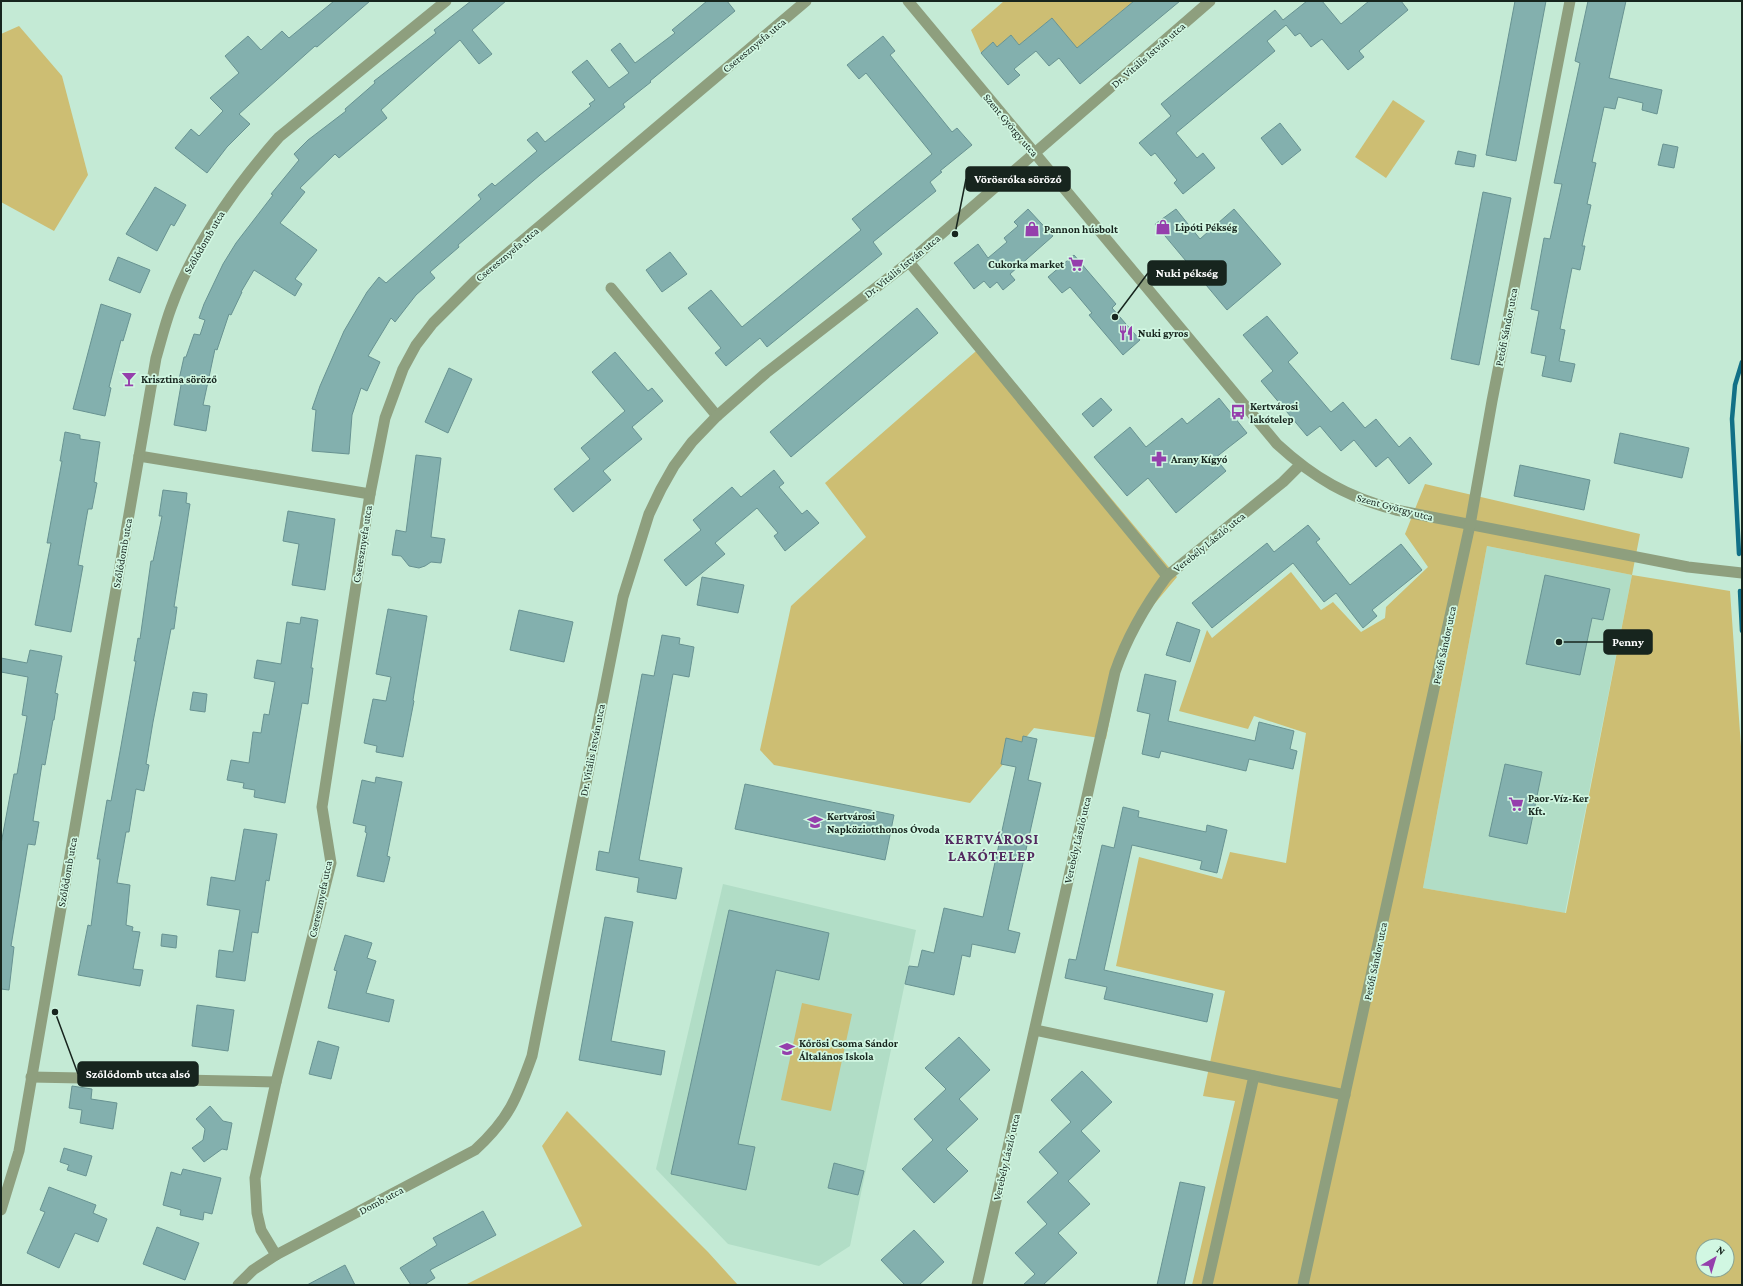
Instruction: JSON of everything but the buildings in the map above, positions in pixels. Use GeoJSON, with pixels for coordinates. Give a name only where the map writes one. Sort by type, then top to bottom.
{"type":"FeatureCollection","features":[{"type":"Feature","properties":{"kind":"street","name":"Szőlődomb utca"},"geometry":{"type":"LineString","coordinates":[[1,1210],[18,1151],[156,358],[170,308],[190,263],[234,191],[279,138],[446,1]]}},
{"type":"Feature","properties":{"kind":"street","name":"Cseresznyefa utca"},"geometry":{"type":"LineString","coordinates":[[276,1255],[261,1230],[255,1196],[256,1178],[276,1082],[331,863],[322,807],[370,494],[385,418],[403,369],[416,345],[433,323],[476,280],[806,1]]}},
{"type":"Feature","properties":{"kind":"street","name":"Szent György utca"},"geometry":{"type":"LineString","coordinates":[[908,1],[1277,444],[1300,465],[1341,491],[1367,502],[1470,525],[1688,566],[1742,573]]}},
{"type":"Feature","properties":{"kind":"street","name":"Dr. Vitális István utca"},"geometry":{"type":"LineString","coordinates":[[514,1104],[532,1056],[623,597],[649,514],[674,466],[692,442],[717,416],[766,373],[909,262],[1210,1]]}},
{"type":"Feature","properties":{"kind":"street","name":"Petőfi Sándor utca"},"geometry":{"type":"LineString","coordinates":[[1303,1285],[1470,525],[1492,401],[1570,1]]}},
{"type":"Feature","properties":{"kind":"street"},"geometry":{"type":"LineString","coordinates":[[909,262],[1167,576]]}},
{"type":"Feature","properties":{"kind":"street"},"geometry":{"type":"LineString","coordinates":[[611,288],[717,416]]}},
{"type":"Feature","properties":{"kind":"street"},"geometry":{"type":"LineString","coordinates":[[140,456],[370,494]]}},
{"type":"Feature","properties":{"kind":"street","name":"Verebély László utca"},"geometry":{"type":"LineString","coordinates":[[977,1285],[1115,672],[1126,642],[1154,593],[1167,576],[1283,482],[1300,465]]}},
{"type":"Feature","properties":{"kind":"street"},"geometry":{"type":"LineString","coordinates":[[1035,1030],[1345,1096]]}},
{"type":"Feature","properties":{"kind":"street"},"geometry":{"type":"LineString","coordinates":[[1207,1285],[1254,1076]]}},
{"type":"Feature","properties":{"kind":"street"},"geometry":{"type":"LineString","coordinates":[[31,1077],[276,1082]]}},
{"type":"Feature","properties":{"kind":"street","name":"Domb utca"},"geometry":{"type":"LineString","coordinates":[[238,1285],[253,1270],[276,1255],[475,1150],[499,1126],[514,1104]]}},
{"type":"Feature","properties":{"kind":"shaded area"},"geometry":{"type":"Polygon","coordinates":[[[1004,1],[1134,1],[1072,52],[1064,33],[1052,18],[1019,45],[1011,35],[997,47],[993,42],[981,53],[971,30],[1004,1]]]}},
{"type":"Feature","properties":{"kind":"shaded area"},"geometry":{"type":"Polygon","coordinates":[[[19,26],[62,76],[88,175],[54,231],[1,202],[1,34],[19,26]]]}},
{"type":"Feature","properties":{"kind":"shaded area"},"geometry":{"type":"Polygon","coordinates":[[[1393,100],[1425,121],[1386,178],[1355,157],[1393,100]]]}},
{"type":"Feature","properties":{"kind":"shaded area"},"geometry":{"type":"Polygon","coordinates":[[[983,345],[1177,577],[1140,621],[1121,660],[1106,739],[1034,728],[970,803],[774,765],[760,750],[791,606],[866,537],[825,483],[983,345]]]}},
{"type":"Feature","properties":{"kind":"shaded area"},"geometry":{"type":"Polygon","coordinates":[[[1425,484],[1640,534],[1632,575],[1730,591],[1742,761],[1742,1285],[1192,1285],[1235,1101],[1203,1096],[1225,991],[1116,966],[1139,857],[1222,879],[1230,852],[1286,863],[1306,733],[1254,716],[1248,729],[1179,711],[1207,630],[1212,638],[1291,572],[1321,610],[1333,602],[1361,632],[1385,618],[1386,607],[1428,567],[1405,534],[1425,484]],[[1487,546],[1423,888],[1566,913],[1632,575],[1487,546]]]}},
{"type":"Feature","properties":{"kind":"shaded area"},"geometry":{"type":"Polygon","coordinates":[[[1487,546],[1632,575],[1565,913],[1423,888],[1487,546]]]}},
{"type":"Feature","properties":{"kind":"shaded area","name":"Kőrösi Csoma Sándor Általános Iskola"},"geometry":{"type":"Polygon","coordinates":[[[723,884],[916,930],[850,1246],[819,1266],[728,1244],[656,1169],[723,884]]]}},
{"type":"Feature","properties":{"kind":"shaded area"},"geometry":{"type":"Polygon","coordinates":[[[802,1003],[852,1014],[831,1111],[781,1100],[802,1003]]]}},
{"type":"Feature","properties":{"kind":"shaded area"},"geometry":{"type":"Polygon","coordinates":[[[567,1111],[708,1252],[738,1285],[465,1285],[582,1226],[542,1146],[567,1111]]]}},
{"type":"Feature","properties":{"kind":"waterway"},"geometry":{"type":"LineString","coordinates":[[1739,554],[1732,419],[1735,385],[1742,362]]}},
{"type":"Feature","properties":{"kind":"waterway"},"geometry":{"type":"LineString","coordinates":[[1740,591],[1742,631]]}},
{"type":"Feature","properties":{"kind":"place","name":"Lipóti Pékség"},"geometry":{"type":"Point","coordinates":[1163,227]}},
{"type":"Feature","properties":{"kind":"place","name":"Pannon húsbolt"},"geometry":{"type":"Point","coordinates":[1032,229]}},
{"type":"Feature","properties":{"kind":"place","name":"Vörösróka söröző"},"geometry":{"type":"Point","coordinates":[955,234]}},
{"type":"Feature","properties":{"kind":"place","name":"Cukorka market"},"geometry":{"type":"Point","coordinates":[1076,264]}},
{"type":"Feature","properties":{"kind":"place","name":"Nuki pékség"},"geometry":{"type":"Point","coordinates":[1115,317]}},
{"type":"Feature","properties":{"kind":"place","name":"Nuki gyros"},"geometry":{"type":"Point","coordinates":[1126,333]}},
{"type":"Feature","properties":{"kind":"place","name":"Krisztina söröző"},"geometry":{"type":"Point","coordinates":[129,379]}},
{"type":"Feature","properties":{"kind":"place","name":"Kertvárosi lakótelep"},"geometry":{"type":"Point","coordinates":[1238,412]}},
{"type":"Feature","properties":{"kind":"place","name":"Arany Kígyó"},"geometry":{"type":"Point","coordinates":[1159,459]}},
{"type":"Feature","properties":{"kind":"place","name":"Penny"},"geometry":{"type":"Point","coordinates":[1559,642]}},
{"type":"Feature","properties":{"kind":"place","name":"Paor-Víz-Ker Kft."},"geometry":{"type":"Point","coordinates":[1516,804]}},
{"type":"Feature","properties":{"kind":"place","name":"Kertvárosi Napköziotthonos Óvoda"},"geometry":{"type":"Point","coordinates":[815,822]}},
{"type":"Feature","properties":{"kind":"place","name":"Szőlődomb utca alsó"},"geometry":{"type":"Point","coordinates":[55,1012]}},
{"type":"Feature","properties":{"kind":"place","name":"Kőrösi Csoma Sándor Általános Iskola"},"geometry":{"type":"Point","coordinates":[787,1049]}},
{"type":"Feature","properties":{"kind":"district","name":"KERTVÁROSI LAKÓTELEP"},"geometry":{"type":"Point","coordinates":[992,848]}}]}
